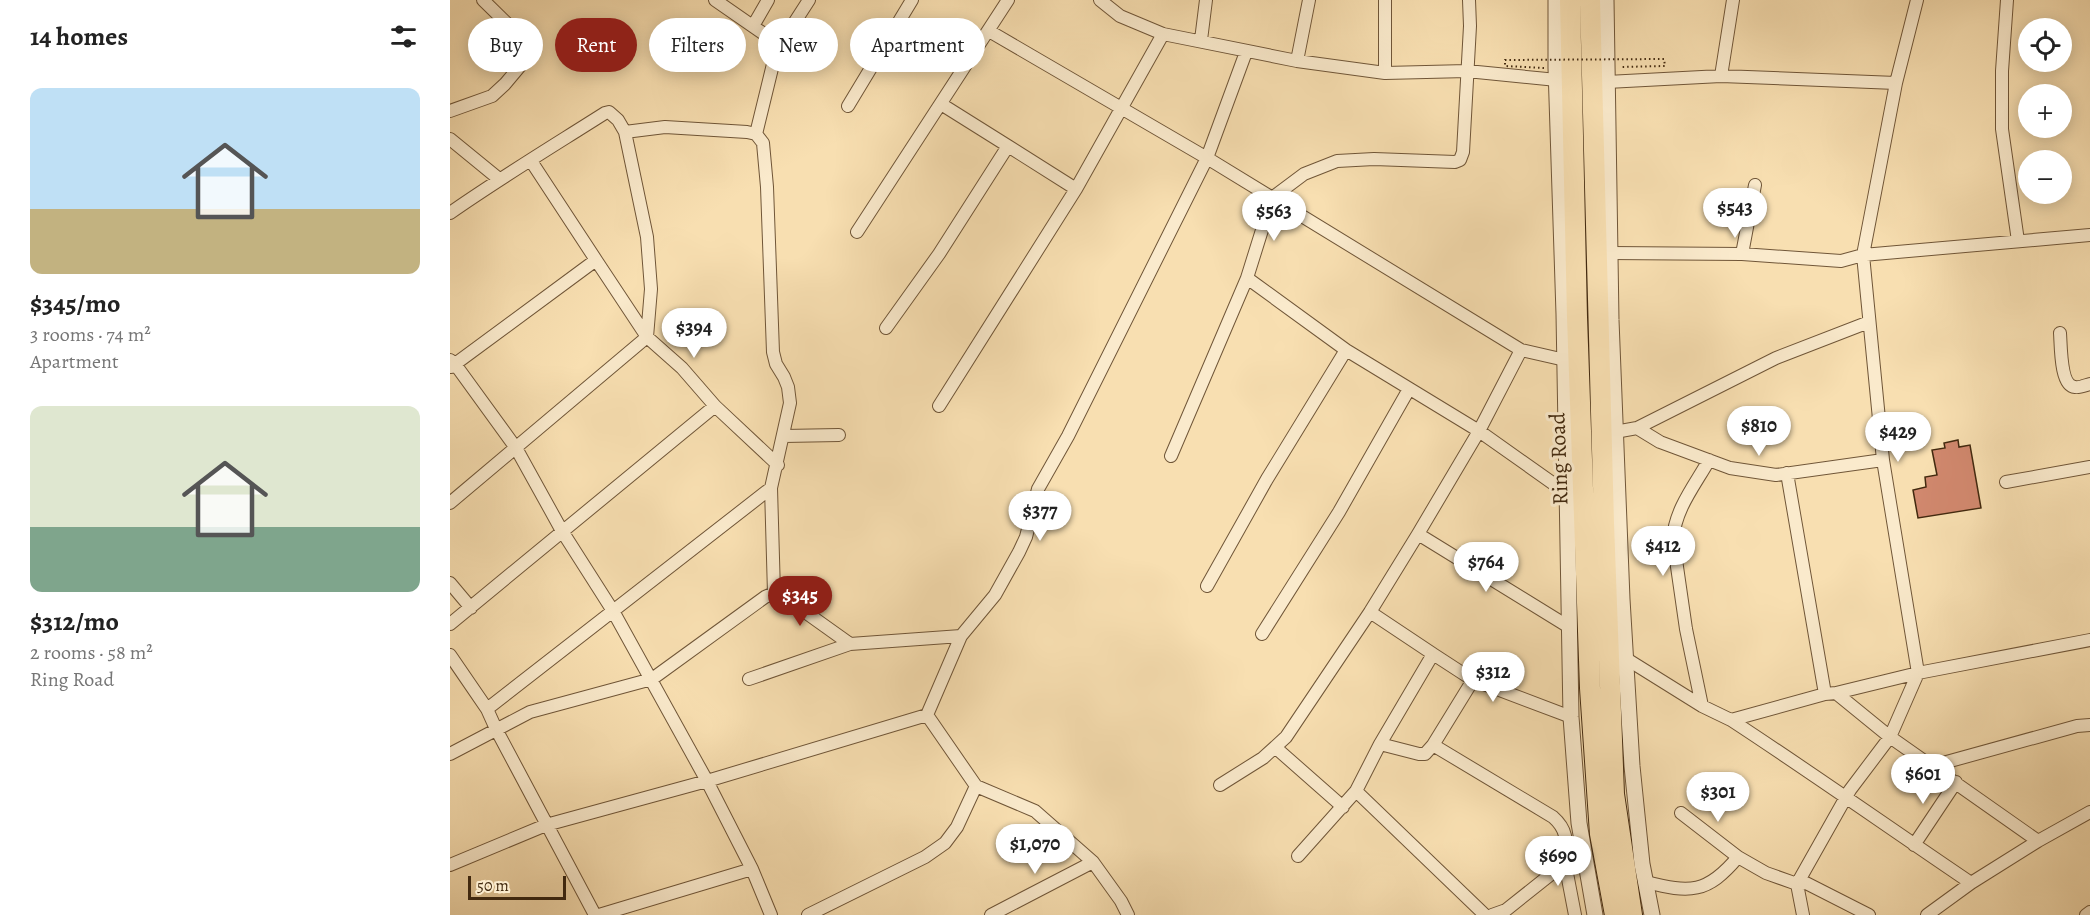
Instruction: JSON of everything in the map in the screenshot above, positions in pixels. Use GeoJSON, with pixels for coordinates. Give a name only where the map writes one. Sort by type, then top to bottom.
{"type":"FeatureCollection","features":[{"type":"Feature","properties":{"kind":"highway","name":"Ring Road"},"geometry":{"type":"LineString","coordinates":[[1570,0],[1577,317],[1590,688],[1600,834],[1615,915]]}},
{"type":"Feature","properties":{"kind":"highway","name":"Ring Road"},"geometry":{"type":"LineString","coordinates":[[1590,0],[1604,523],[1614,794],[1632,915]]}},
{"type":"Feature","properties":{"kind":"street"},"geometry":{"type":"LineString","coordinates":[[450,111],[492,96],[531,53],[530,46],[483,0]]}},
{"type":"Feature","properties":{"kind":"street"},"geometry":{"type":"LineString","coordinates":[[715,0],[758,30]]}},
{"type":"Feature","properties":{"kind":"street"},"geometry":{"type":"LineString","coordinates":[[753,26],[768,0]]}},
{"type":"Feature","properties":{"kind":"street"},"geometry":{"type":"LineString","coordinates":[[797,18],[809,0]]}},
{"type":"Feature","properties":{"kind":"street"},"geometry":{"type":"LineString","coordinates":[[848,106],[912,0]]}},
{"type":"Feature","properties":{"kind":"street"},"geometry":{"type":"LineString","coordinates":[[857,232],[1008,0]]}},
{"type":"Feature","properties":{"kind":"street"},"geometry":{"type":"LineString","coordinates":[[1100,0],[1120,16],[1163,34],[1297,61],[1385,73],[1467,71],[1557,80]]}},
{"type":"Feature","properties":{"kind":"street"},"geometry":{"type":"LineString","coordinates":[[1201,40],[1206,0]]}},
{"type":"Feature","properties":{"kind":"street"},"geometry":{"type":"LineString","coordinates":[[1297,61],[1309,0]]}},
{"type":"Feature","properties":{"kind":"street"},"geometry":{"type":"LineString","coordinates":[[1385,0],[1385,73]]}},
{"type":"Feature","properties":{"kind":"street"},"geometry":{"type":"LineString","coordinates":[[1171,456],[1248,278],[1272,198],[1304,174],[1337,162],[1374,159],[1455,162],[1460,159],[1463,152],[1469,0]]}},
{"type":"Feature","properties":{"kind":"street"},"geometry":{"type":"LineString","coordinates":[[1556,0],[1571,717],[1580,823],[1595,915]]}},
{"type":"Feature","properties":{"kind":"street"},"geometry":{"type":"LineString","coordinates":[[1606,0],[1615,432],[1625,658],[1632,766],[1652,915]]}},
{"type":"Feature","properties":{"kind":"street"},"geometry":{"type":"LineString","coordinates":[[1721,76],[1733,0]]}},
{"type":"Feature","properties":{"kind":"street"},"geometry":{"type":"LineString","coordinates":[[1803,915],[1797,884],[1845,798],[1890,737],[1918,673],[1882,460],[1863,255],[1896,83],[1917,0]]}},
{"type":"Feature","properties":{"kind":"street"},"geometry":{"type":"LineString","coordinates":[[2007,0],[2002,71],[2002,129],[2018,241]]}},
{"type":"Feature","properties":{"kind":"street"},"geometry":{"type":"LineString","coordinates":[[989,31],[1207,158],[1521,350],[1565,360]]}},
{"type":"Feature","properties":{"kind":"street"},"geometry":{"type":"LineString","coordinates":[[939,406],[1076,189],[1163,34]]}},
{"type":"Feature","properties":{"kind":"street"},"geometry":{"type":"LineString","coordinates":[[450,865],[546,825],[707,782],[927,715],[961,636],[995,596],[1019,552],[1031,522],[1038,489],[1068,436],[1207,158],[1246,52]]}},
{"type":"Feature","properties":{"kind":"street"},"geometry":{"type":"LineString","coordinates":[[756,134],[771,72]]}},
{"type":"Feature","properties":{"kind":"street"},"geometry":{"type":"LineString","coordinates":[[1607,82],[1721,76],[1896,83]]}},
{"type":"Feature","properties":{"kind":"street"},"geometry":{"type":"LineString","coordinates":[[942,104],[1076,189]]}},
{"type":"Feature","properties":{"kind":"street"},"geometry":{"type":"LineString","coordinates":[[450,213],[498,179],[531,161],[605,113],[613,114],[625,132],[647,237],[651,289],[647,337],[450,503]]}},
{"type":"Feature","properties":{"kind":"street"},"geometry":{"type":"LineString","coordinates":[[625,132],[665,127],[747,132],[756,134],[763,143],[767,187],[773,352],[776,364],[788,387],[790,403],[778,465],[771,488],[774,593]]}},
{"type":"Feature","properties":{"kind":"street"},"geometry":{"type":"LineString","coordinates":[[450,139],[498,179]]}},
{"type":"Feature","properties":{"kind":"street"},"geometry":{"type":"LineString","coordinates":[[886,328],[939,254],[1008,146]]}},
{"type":"Feature","properties":{"kind":"street"},"geometry":{"type":"LineString","coordinates":[[531,161],[647,337],[682,368],[715,406],[778,465]]}},
{"type":"Feature","properties":{"kind":"street"},"geometry":{"type":"LineString","coordinates":[[1742,254],[1755,185]]}},
{"type":"Feature","properties":{"kind":"street"},"geometry":{"type":"LineString","coordinates":[[1610,253],[1742,254],[1842,261],[1863,255],[2090,235]]}},
{"type":"Feature","properties":{"kind":"street"},"geometry":{"type":"LineString","coordinates":[[596,260],[452,364],[516,448],[562,531],[613,611],[707,782],[752,869],[771,915]]}},
{"type":"Feature","properties":{"kind":"street"},"geometry":{"type":"LineString","coordinates":[[1248,278],[1346,350],[1479,431],[1568,494]]}},
{"type":"Feature","properties":{"kind":"street"},"geometry":{"type":"LineString","coordinates":[[1615,432],[1637,428],[1776,358],[1869,322]]}},
{"type":"Feature","properties":{"kind":"street"},"geometry":{"type":"LineString","coordinates":[[2060,333],[2064,375],[2068,384],[2075,387],[2090,384]]}},
{"type":"Feature","properties":{"kind":"street"},"geometry":{"type":"LineString","coordinates":[[1207,586],[1267,479],[1346,350]]}},
{"type":"Feature","properties":{"kind":"street"},"geometry":{"type":"LineString","coordinates":[[1220,785],[1276,748],[1286,737],[1370,612],[1418,534],[1479,431],[1521,350]]}},
{"type":"Feature","properties":{"kind":"street"},"geometry":{"type":"LineString","coordinates":[[1263,634],[1339,512],[1409,389]]}},
{"type":"Feature","properties":{"kind":"street"},"geometry":{"type":"LineString","coordinates":[[450,624],[715,406]]}},
{"type":"Feature","properties":{"kind":"street"},"geometry":{"type":"LineString","coordinates":[[1637,428],[1660,442],[1730,468],[1776,475],[1882,460]]}},
{"type":"Feature","properties":{"kind":"street"},"geometry":{"type":"LineString","coordinates":[[784,436],[839,435]]}},
{"type":"Feature","properties":{"kind":"street"},"geometry":{"type":"LineString","coordinates":[[1702,706],[1686,629],[1673,539],[1674,524],[1678,513],[1709,460]]}},
{"type":"Feature","properties":{"kind":"street"},"geometry":{"type":"LineString","coordinates":[[2006,482],[2090,467]]}},
{"type":"Feature","properties":{"kind":"street"},"geometry":{"type":"LineString","coordinates":[[1787,473],[1830,693],[2038,841]]}},
{"type":"Feature","properties":{"kind":"street"},"geometry":{"type":"LineString","coordinates":[[487,709],[771,488]]}},
{"type":"Feature","properties":{"kind":"street"},"geometry":{"type":"LineString","coordinates":[[1418,534],[1569,627]]}},
{"type":"Feature","properties":{"kind":"street"},"geometry":{"type":"LineString","coordinates":[[450,583],[471,608]]}},
{"type":"Feature","properties":{"kind":"street"},"geometry":{"type":"LineString","coordinates":[[450,754],[530,712],[652,679],[765,597],[774,593],[780,594],[850,644]]}},
{"type":"Feature","properties":{"kind":"street"},"geometry":{"type":"LineString","coordinates":[[1370,612],[1473,680],[1571,717]]}},
{"type":"Feature","properties":{"kind":"street"},"geometry":{"type":"LineString","coordinates":[[749,679],[850,644],[961,636]]}},
{"type":"Feature","properties":{"kind":"street"},"geometry":{"type":"LineString","coordinates":[[1731,720],[1830,693],[1918,673],[2090,640]]}},
{"type":"Feature","properties":{"kind":"street"},"geometry":{"type":"LineString","coordinates":[[1298,856],[1356,791],[1380,744],[1433,654]]}},
{"type":"Feature","properties":{"kind":"street"},"geometry":{"type":"LineString","coordinates":[[450,655],[487,709],[546,825],[597,915],[752,869]]}},
{"type":"Feature","properties":{"kind":"street"},"geometry":{"type":"LineString","coordinates":[[1625,658],[1702,706],[1731,720],[1810,771],[1845,798],[1971,883]]}},
{"type":"Feature","properties":{"kind":"street"},"geometry":{"type":"LineString","coordinates":[[1380,744],[1425,754],[1433,745],[1473,680]]}},
{"type":"Feature","properties":{"kind":"street"},"geometry":{"type":"LineString","coordinates":[[927,715],[976,786],[1035,811],[1094,862],[1128,915]]}},
{"type":"Feature","properties":{"kind":"street"},"geometry":{"type":"LineString","coordinates":[[1932,766],[2078,726],[2090,725]]}},
{"type":"Feature","properties":{"kind":"street"},"geometry":{"type":"LineString","coordinates":[[1433,745],[1553,817],[1563,826],[1566,839],[1565,863],[1575,915]]}},
{"type":"Feature","properties":{"kind":"street"},"geometry":{"type":"LineString","coordinates":[[1276,748],[1343,807]]}},
{"type":"Feature","properties":{"kind":"street"},"geometry":{"type":"LineString","coordinates":[[1914,845],[1956,782]]}},
{"type":"Feature","properties":{"kind":"street"},"geometry":{"type":"LineString","coordinates":[[808,915],[925,857],[945,843],[957,827],[976,786]]}},
{"type":"Feature","properties":{"kind":"street"},"geometry":{"type":"LineString","coordinates":[[1356,791],[1485,915]]}},
{"type":"Feature","properties":{"kind":"street"},"geometry":{"type":"LineString","coordinates":[[1927,915],[1971,883],[2090,812]]}},
{"type":"Feature","properties":{"kind":"street"},"geometry":{"type":"LineString","coordinates":[[1681,813],[1738,857],[1766,873],[1797,884],[1806,883],[1869,915]]}},
{"type":"Feature","properties":{"kind":"street"},"geometry":{"type":"LineString","coordinates":[[1646,882],[1674,889],[1691,889],[1709,884],[1724,873],[1738,857]]}},
{"type":"Feature","properties":{"kind":"street"},"geometry":{"type":"LineString","coordinates":[[991,915],[1094,862]]}},
{"type":"Feature","properties":{"kind":"street"},"geometry":{"type":"LineString","coordinates":[[1492,915],[1506,910],[1565,863]]}},
{"type":"Feature","properties":{"kind":"street"},"geometry":{"type":"LineString","coordinates":[[2086,915],[2090,912]]}},
{"type":"Feature","properties":{"kind":"path"},"geometry":{"type":"LineString","coordinates":[[1544,68],[1505,66],[1505,60],[1664,59],[1665,66],[1621,68]]}},
{"type":"Feature","properties":{"kind":"building"},"geometry":{"type":"Polygon","coordinates":[[[1958,440],[1959,447],[1970,445],[1981,508],[1918,518],[1913,490],[1926,487],[1925,477],[1937,475],[1932,450],[1945,448],[1944,443],[1958,440]]]}}]}
